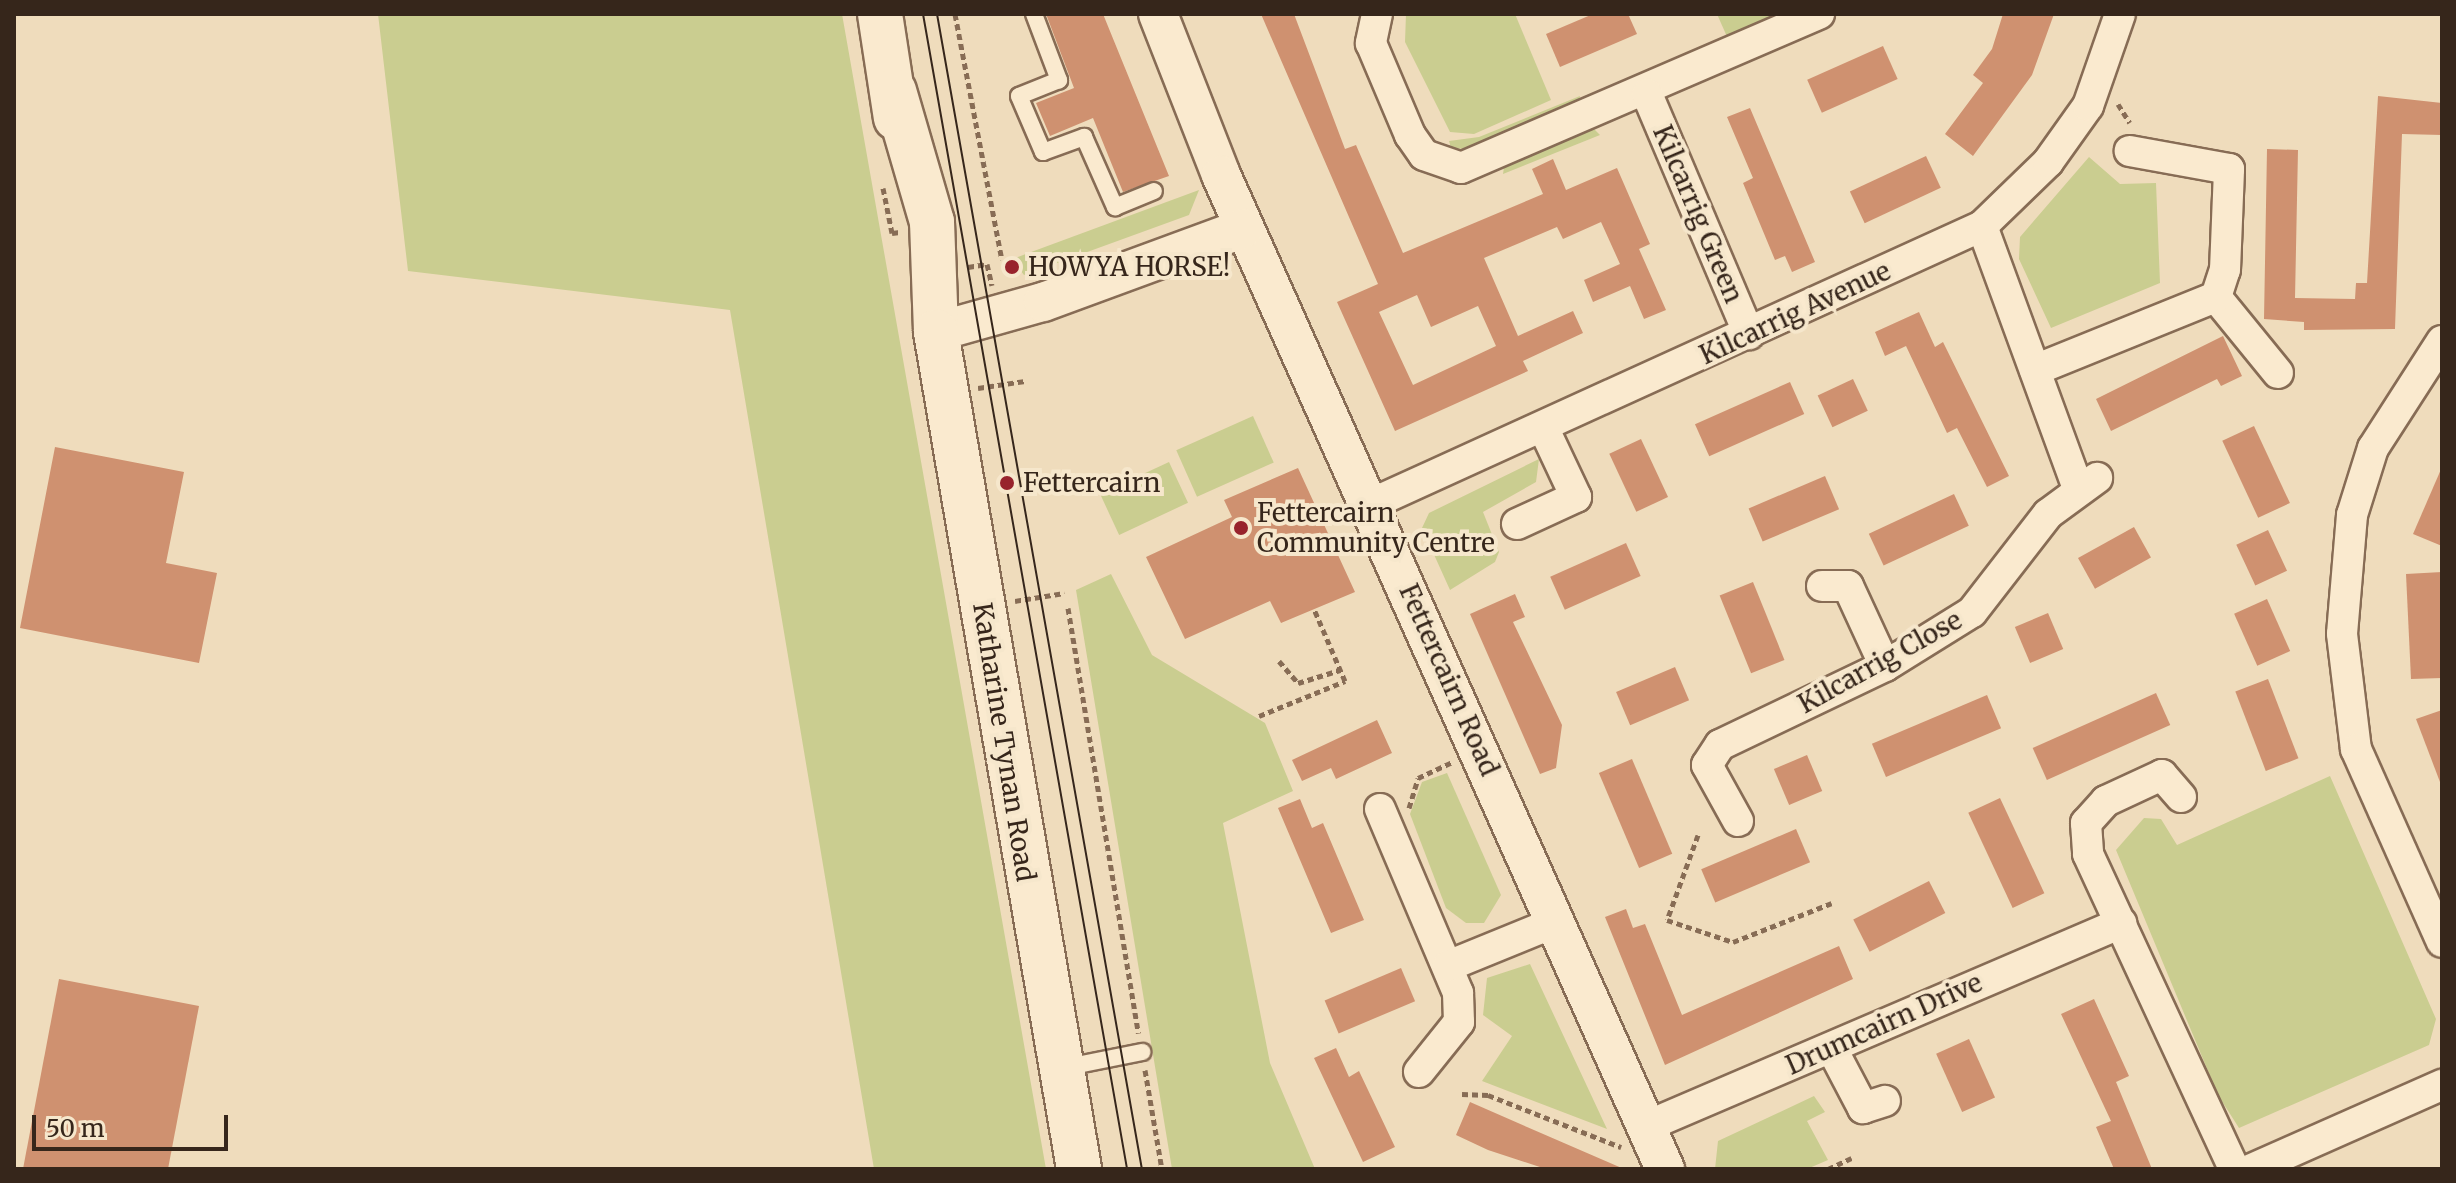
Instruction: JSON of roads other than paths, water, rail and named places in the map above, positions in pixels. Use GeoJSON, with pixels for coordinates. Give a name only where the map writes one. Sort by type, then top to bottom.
{"type":"FeatureCollection","features":[{"type":"Feature","properties":{"kind":"main road","name":"Katharine Tynan Road"},"geometry":{"type":"LineString","coordinates":[[880,14],[894,91],[932,222],[939,271],[934,323],[1079,1169]]}},
{"type":"Feature","properties":{"kind":"street","name":"Fettercairn Road"},"geometry":{"type":"LineString","coordinates":[[1158,14],[1244,228],[1371,504],[1655,1145]]}},
{"type":"Feature","properties":{"kind":"street","name":"Kilcarrig Green"},"geometry":{"type":"LineString","coordinates":[[1377,14],[1371,43],[1379,63],[1410,135],[1441,165],[1490,161],[1647,94],[1819,14]]}},
{"type":"Feature","properties":{"kind":"street","name":"Kilcarrig Avenue"},"geometry":{"type":"LineString","coordinates":[[1371,504],[1982,226],[2048,162],[2088,106],[2120,14]]}},
{"type":"Feature","properties":{"kind":"street","name":"Kilcarrig Green"},"geometry":{"type":"LineString","coordinates":[[1647,94],[1749,334]]}},
{"type":"Feature","properties":{"kind":"street"},"geometry":{"type":"LineString","coordinates":[[2035,370],[2216,297],[2225,270],[2229,169],[2130,137]]}},
{"type":"Feature","properties":{"kind":"street","name":"Kilcarrig Close"},"geometry":{"type":"LineString","coordinates":[[1738,821],[1707,765],[1720,745],[1885,666],[1972,612],[2048,514],[2087,483],[2035,370],[1982,226]]}},
{"type":"Feature","properties":{"kind":"street"},"geometry":{"type":"LineString","coordinates":[[934,323],[1043,302],[1244,228]]}},
{"type":"Feature","properties":{"kind":"street"},"geometry":{"type":"LineString","coordinates":[[2216,297],[2278,373]]}},
{"type":"Feature","properties":{"kind":"street"},"geometry":{"type":"LineString","coordinates":[[2442,341],[2373,448],[2352,515],[2342,634],[2356,749],[2442,942]]}},
{"type":"Feature","properties":{"kind":"street"},"geometry":{"type":"LineString","coordinates":[[1517,524],[1576,497],[1543,427]]}},
{"type":"Feature","properties":{"kind":"street"},"geometry":{"type":"LineString","coordinates":[[1822,586],[1848,586],[1885,666]]}},
{"type":"Feature","properties":{"kind":"street"},"geometry":{"type":"LineString","coordinates":[[2181,797],[2162,775],[2106,801],[2086,823],[2088,854],[2234,1169]]}},
{"type":"Feature","properties":{"kind":"street"},"geometry":{"type":"LineString","coordinates":[[1393,813],[1448,966],[1459,1022],[1419,1072]]}},
{"type":"Feature","properties":{"kind":"street"},"geometry":{"type":"LineString","coordinates":[[1448,966],[1556,922]]}},
{"type":"Feature","properties":{"kind":"street","name":"Drumcairn Drive"},"geometry":{"type":"LineString","coordinates":[[1655,1145],[1832,1049],[2121,923]]}},
{"type":"Feature","properties":{"kind":"street"},"geometry":{"type":"LineString","coordinates":[[1832,1049],[1863,1108],[1885,1101]]}},
{"type":"Feature","properties":{"kind":"street"},"geometry":{"type":"LineString","coordinates":[[2252,1169],[2442,1085]]}},
{"type":"Feature","properties":{"kind":"lane"},"geometry":{"type":"LineString","coordinates":[[1034,14],[1059,80],[1019,96],[1043,152],[1084,137],[1115,207],[1154,191]]}},
{"type":"Feature","properties":{"kind":"lane"},"geometry":{"type":"LineString","coordinates":[[1060,1068],[1142,1052]]}},
{"type":"Feature","properties":{"kind":"tram line"},"geometry":{"type":"LineString","coordinates":[[923,14],[1127,1169]]}},
{"type":"Feature","properties":{"kind":"tram line"},"geometry":{"type":"LineString","coordinates":[[937,14],[1142,1169]]}},
{"type":"Feature","properties":{"kind":"place","name":"HOWYA HORSE!"},"geometry":{"type":"Point","coordinates":[1012,267]}},
{"type":"Feature","properties":{"kind":"place","name":"Fettercairn"},"geometry":{"type":"Point","coordinates":[1007,483]}},
{"type":"Feature","properties":{"kind":"place","name":"Fettercairn Community Centre"},"geometry":{"type":"Point","coordinates":[1241,528]}}]}
